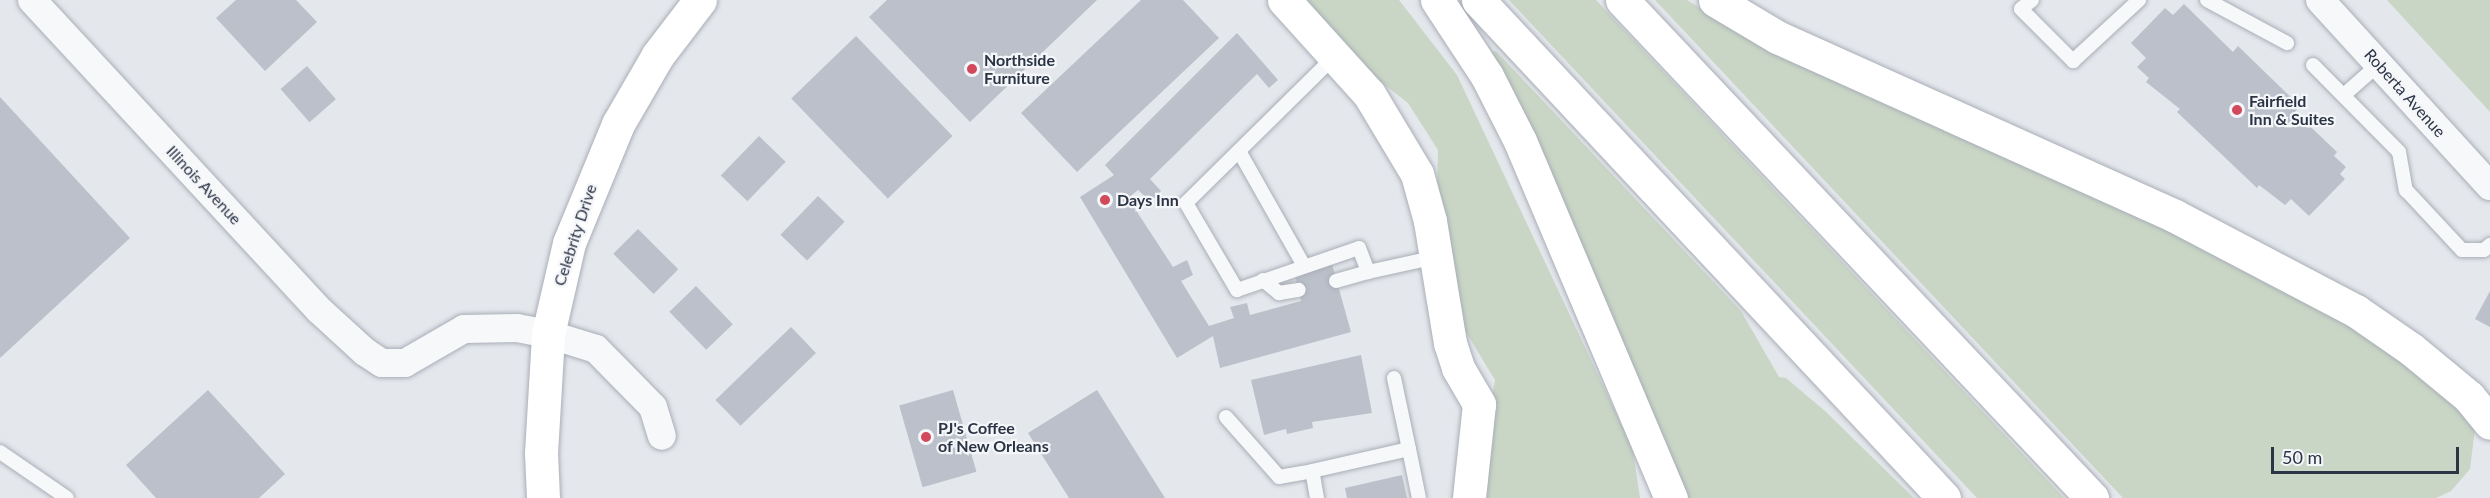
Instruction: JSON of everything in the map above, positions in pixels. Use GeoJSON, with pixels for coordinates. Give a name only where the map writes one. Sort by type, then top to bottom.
{"type":"FeatureCollection","features":[{"type":"Feature","properties":{"kind":"main road","name":"Celebrity Drive"},"geometry":{"type":"LineString","coordinates":[[543,498],[541,453],[548,334],[569,243],[599,163],[649,71],[700,0]]}},
{"type":"Feature","properties":{"kind":"main road"},"geometry":{"type":"LineString","coordinates":[[1284,0],[1336,55],[1375,102],[1417,174],[1436,257],[1450,343],[1458,368],[1479,404],[1469,498]]}},
{"type":"Feature","properties":{"kind":"main road"},"geometry":{"type":"LineString","coordinates":[[1437,0],[1486,76],[1520,141],[1671,498]]}},
{"type":"Feature","properties":{"kind":"main road"},"geometry":{"type":"LineString","coordinates":[[1478,0],[1944,498]]}},
{"type":"Feature","properties":{"kind":"main road"},"geometry":{"type":"LineString","coordinates":[[1622,0],[2092,498]]}},
{"type":"Feature","properties":{"kind":"main road"},"geometry":{"type":"LineString","coordinates":[[1715,0],[1777,37],[2175,216],[2356,311],[2452,383],[2490,423]]}},
{"type":"Feature","properties":{"kind":"main road"},"geometry":{"type":"LineString","coordinates":[[1633,411],[1650,498]]}},
{"type":"Feature","properties":{"kind":"street","name":"Illinois Avenue"},"geometry":{"type":"LineString","coordinates":[[32,0],[319,310],[350,340],[382,363],[415,359],[464,329],[517,328],[548,334]]}},
{"type":"Feature","properties":{"kind":"street","name":"Roberta Avenue"},"geometry":{"type":"LineString","coordinates":[[2320,0],[2490,186]]}},
{"type":"Feature","properties":{"kind":"street"},"geometry":{"type":"LineString","coordinates":[[548,334],[596,349],[653,407],[662,436]]}},
{"type":"Feature","properties":{"kind":"lane"},"geometry":{"type":"LineString","coordinates":[[2032,0],[2021,9],[2073,61],[2139,0]]}},
{"type":"Feature","properties":{"kind":"lane"},"geometry":{"type":"LineString","coordinates":[[2207,0],[2287,43]]}},
{"type":"Feature","properties":{"kind":"lane"},"geometry":{"type":"LineString","coordinates":[[1336,55],[1186,203],[1238,290],[1359,248],[1368,272]]}},
{"type":"Feature","properties":{"kind":"lane"},"geometry":{"type":"LineString","coordinates":[[2345,94],[2379,64]]}},
{"type":"Feature","properties":{"kind":"lane"},"geometry":{"type":"LineString","coordinates":[[2313,65],[2345,94],[2399,152],[2406,190],[2462,250],[2484,250],[2490,245]]}},
{"type":"Feature","properties":{"kind":"lane"},"geometry":{"type":"LineString","coordinates":[[1239,151],[1304,266]]}},
{"type":"Feature","properties":{"kind":"lane"},"geometry":{"type":"LineString","coordinates":[[1336,281],[1436,257]]}},
{"type":"Feature","properties":{"kind":"lane"},"geometry":{"type":"LineString","coordinates":[[1263,280],[1279,293],[1299,290]]}},
{"type":"Feature","properties":{"kind":"lane"},"geometry":{"type":"LineString","coordinates":[[1394,378],[1419,498]]}},
{"type":"Feature","properties":{"kind":"lane"},"geometry":{"type":"LineString","coordinates":[[1226,417],[1279,477],[1409,449]]}},
{"type":"Feature","properties":{"kind":"lane"},"geometry":{"type":"LineString","coordinates":[[0,452],[67,498]]}},
{"type":"Feature","properties":{"kind":"lane"},"geometry":{"type":"LineString","coordinates":[[1312,471],[1317,498]]}},
{"type":"Feature","properties":{"kind":"green space"},"geometry":{"type":"Polygon","coordinates":[[[1301,0],[1399,0],[1457,75],[1623,428],[1629,425],[1640,498],[1476,498],[1495,380],[1464,329],[1437,196],[1438,150],[1408,103],[1369,73],[1301,0]]]}},
{"type":"Feature","properties":{"kind":"green space"},"geometry":{"type":"Polygon","coordinates":[[[1509,0],[1596,0],[2064,498],[1977,498],[1509,0]]]}},
{"type":"Feature","properties":{"kind":"green space"},"geometry":{"type":"Polygon","coordinates":[[[1655,0],[1687,0],[1728,25],[2232,260],[2331,312],[2438,385],[2475,428],[2470,469],[2451,491],[2436,498],[2123,498],[1655,0]]]}},
{"type":"Feature","properties":{"kind":"green space"},"geometry":{"type":"Polygon","coordinates":[[[2387,0],[2490,0],[2490,112],[2387,0]]]}},
{"type":"Feature","properties":{"kind":"green space"},"geometry":{"type":"Polygon","coordinates":[[[1496,51],[1741,311],[1779,377],[1786,378],[1825,411],[1914,498],[1680,498],[1491,52],[1496,51]]]}},
{"type":"Feature","properties":{"kind":"building"},"geometry":{"type":"Polygon","coordinates":[[[236,0],[296,0],[317,22],[265,71],[216,18],[236,0]]]}},
{"type":"Feature","properties":{"kind":"building","name":"Northside Furniture"},"geometry":{"type":"Polygon","coordinates":[[[887,0],[1097,0],[970,122],[869,17],[887,0]]]}},
{"type":"Feature","properties":{"kind":"building"},"geometry":{"type":"Polygon","coordinates":[[[1141,0],[1183,0],[1219,38],[1077,172],[1021,113],[1141,0]]]}},
{"type":"Feature","properties":{"kind":"building","name":"Fairfield Inn & Suites"},"geometry":{"type":"Polygon","coordinates":[[[2184,4],[2233,52],[2238,46],[2300,106],[2295,112],[2337,152],[2334,156],[2346,167],[2340,174],[2345,179],[2309,216],[2291,199],[2285,205],[2259,185],[2257,188],[2177,112],[2180,109],[2146,82],[2149,78],[2137,67],[2146,58],[2131,43],[2165,8],[2173,15],[2184,4]]]}},
{"type":"Feature","properties":{"kind":"building","name":"Days Inn"},"geometry":{"type":"Polygon","coordinates":[[[1237,33],[1278,80],[1269,88],[1257,74],[1150,179],[1161,191],[1151,202],[1138,190],[1128,198],[1173,267],[1187,260],[1193,275],[1181,281],[1209,326],[1234,318],[1230,307],[1247,303],[1250,315],[1301,301],[1295,275],[1332,264],[1351,332],[1220,368],[1213,336],[1177,358],[1080,197],[1114,175],[1105,165],[1237,33]]]}},
{"type":"Feature","properties":{"kind":"building"},"geometry":{"type":"Polygon","coordinates":[[[856,36],[953,136],[888,199],[791,99],[856,36]]]}},
{"type":"Feature","properties":{"kind":"building"},"geometry":{"type":"Polygon","coordinates":[[[307,66],[336,99],[309,122],[281,89],[307,66]]]}},
{"type":"Feature","properties":{"kind":"building"},"geometry":{"type":"Polygon","coordinates":[[[0,97],[130,238],[0,358],[0,97]]]}},
{"type":"Feature","properties":{"kind":"building"},"geometry":{"type":"Polygon","coordinates":[[[759,136],[786,162],[747,201],[721,176],[759,136]]]}},
{"type":"Feature","properties":{"kind":"building"},"geometry":{"type":"Polygon","coordinates":[[[818,196],[845,222],[807,261],[780,235],[818,196]]]}},
{"type":"Feature","properties":{"kind":"building"},"geometry":{"type":"Polygon","coordinates":[[[638,229],[678,269],[654,294],[613,254],[638,229]]]}},
{"type":"Feature","properties":{"kind":"building"},"geometry":{"type":"Polygon","coordinates":[[[696,286],[733,324],[706,350],[669,312],[696,286]]]}},
{"type":"Feature","properties":{"kind":"building"},"geometry":{"type":"Polygon","coordinates":[[[2490,291],[2490,327],[2475,319],[2490,291]]]}},
{"type":"Feature","properties":{"kind":"building"},"geometry":{"type":"Polygon","coordinates":[[[791,327],[816,353],[740,426],[715,400],[791,327]]]}},
{"type":"Feature","properties":{"kind":"building"},"geometry":{"type":"Polygon","coordinates":[[[1361,355],[1372,413],[1312,422],[1313,428],[1287,434],[1286,429],[1264,435],[1251,380],[1361,355]]]}},
{"type":"Feature","properties":{"kind":"building"},"geometry":{"type":"Polygon","coordinates":[[[208,390],[285,474],[259,498],[156,498],[126,465],[208,390]]]}},
{"type":"Feature","properties":{"kind":"building"},"geometry":{"type":"Polygon","coordinates":[[[953,390],[976,472],[923,487],[899,405],[953,390]]]}},
{"type":"Feature","properties":{"kind":"building"},"geometry":{"type":"Polygon","coordinates":[[[1097,390],[1165,498],[1069,498],[1028,433],[1097,390]]]}},
{"type":"Feature","properties":{"kind":"building"},"geometry":{"type":"Polygon","coordinates":[[[1402,475],[1407,498],[1347,498],[1345,488],[1402,475]]]}},
{"type":"Feature","properties":{"kind":"place","name":"Northside Furniture"},"geometry":{"type":"Point","coordinates":[972,69]}},
{"type":"Feature","properties":{"kind":"place","name":"Fairfield Inn & Suites"},"geometry":{"type":"Point","coordinates":[2237,110]}},
{"type":"Feature","properties":{"kind":"place","name":"Days Inn"},"geometry":{"type":"Point","coordinates":[1105,200]}},
{"type":"Feature","properties":{"kind":"place","name":"PJ's Coffee of New Orleans"},"geometry":{"type":"Point","coordinates":[926,437]}}]}
